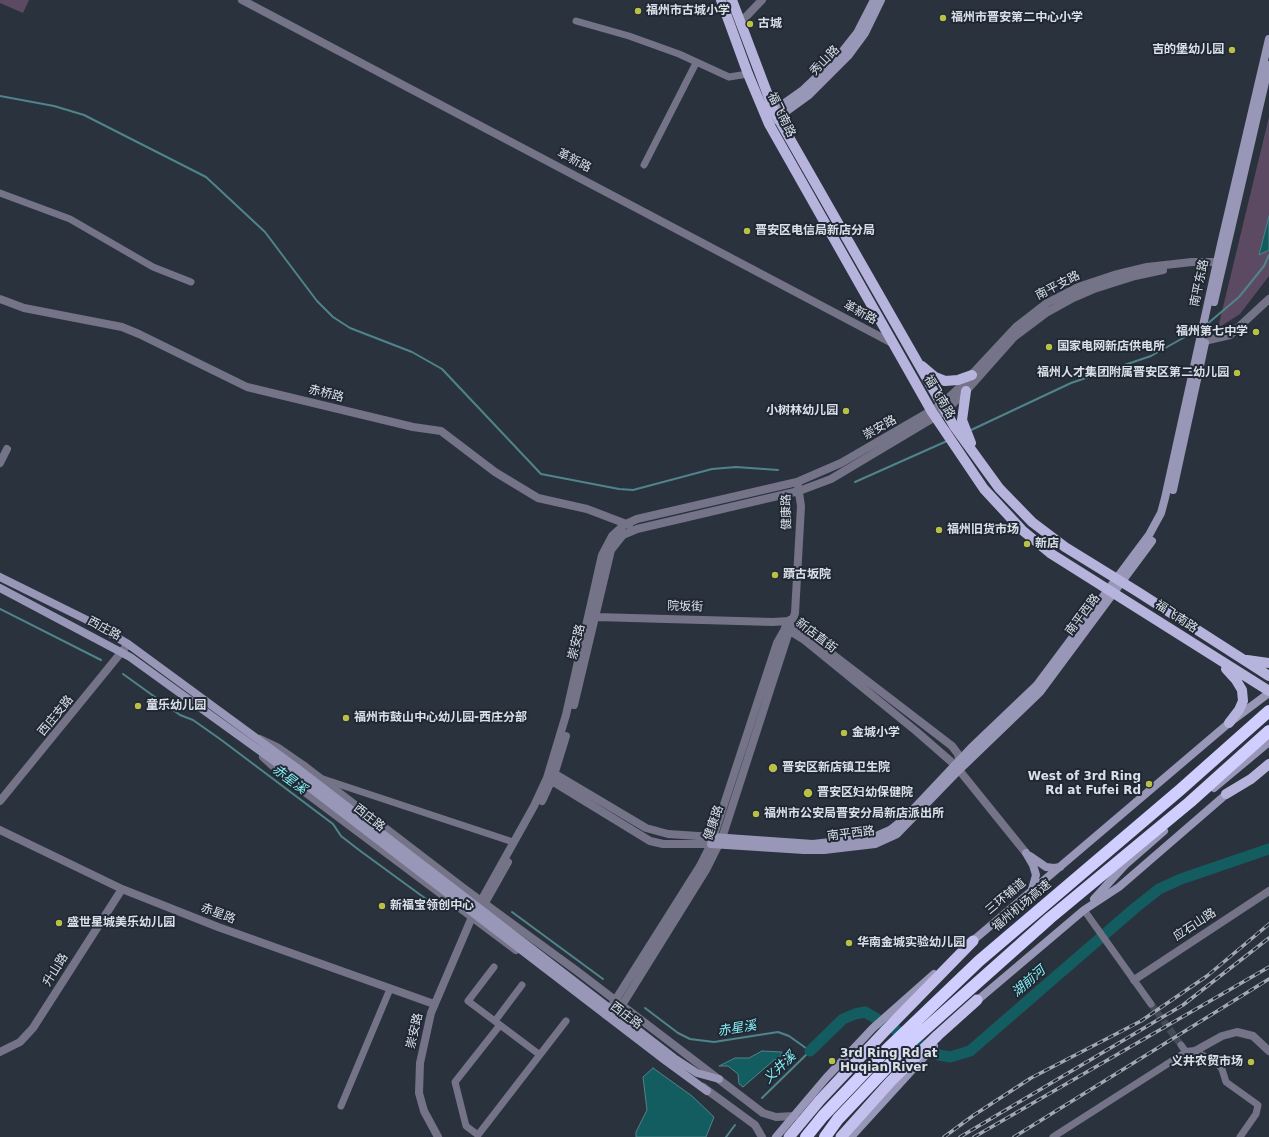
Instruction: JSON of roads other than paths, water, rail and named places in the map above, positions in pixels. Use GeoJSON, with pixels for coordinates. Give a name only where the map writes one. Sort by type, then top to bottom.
{"type":"FeatureCollection","features":[{"type":"Feature","properties":{"kind":"highway","name":"福州机场高速"},"geometry":{"type":"LineString","coordinates":[[806,1137],[823,1116],[883,1053],[979,961],[1180,790],[1269,710]]}},
{"type":"Feature","properties":{"kind":"highway"},"geometry":{"type":"LineString","coordinates":[[824,1137],[838,1119],[913,1040],[1050,918],[1190,802],[1269,732]]}},
{"type":"Feature","properties":{"kind":"highway"},"geometry":{"type":"LineString","coordinates":[[789,1137],[820,1100],[973,941]]}},
{"type":"Feature","properties":{"kind":"highway"},"geometry":{"type":"LineString","coordinates":[[842,1137],[890,1081],[922,1055],[977,1000]]}},
{"type":"Feature","properties":{"kind":"main road","name":"福飞南路"},"geometry":{"type":"LineString","coordinates":[[721,0],[748,74],[771,117],[934,415],[958,453],[984,489],[1022,530],[1050,553],[1269,692]]}},
{"type":"Feature","properties":{"kind":"main road","name":"福飞南路"},"geometry":{"type":"LineString","coordinates":[[732,0],[771,117],[894,319],[915,360],[943,408],[958,423],[981,465],[1009,500],[1032,522],[1073,553],[1120,580],[1269,676]]}},
{"type":"Feature","properties":{"kind":"main road","name":"秀山路"},"geometry":{"type":"LineString","coordinates":[[771,117],[838,57],[857,33],[874,0]]}},
{"type":"Feature","properties":{"kind":"main road","name":"秀山路"},"geometry":{"type":"LineString","coordinates":[[771,117],[809,94],[848,56],[865,33],[880,0]]}},
{"type":"Feature","properties":{"kind":"main road","name":"南平东路"},"geometry":{"type":"LineString","coordinates":[[1112,591],[1154,538],[1167,512],[1184,444],[1203,339],[1269,39]]}},
{"type":"Feature","properties":{"kind":"main road","name":"南平东路"},"geometry":{"type":"LineString","coordinates":[[1220,264],[1269,65]]}},
{"type":"Feature","properties":{"kind":"main road"},"geometry":{"type":"LineString","coordinates":[[915,360],[930,374],[945,381],[958,380],[972,375]]}},
{"type":"Feature","properties":{"kind":"main road"},"geometry":{"type":"LineString","coordinates":[[958,423],[966,391]]}},
{"type":"Feature","properties":{"kind":"main road","name":"西庄路"},"geometry":{"type":"LineString","coordinates":[[0,577],[89,621],[128,644],[249,738]]}},
{"type":"Feature","properties":{"kind":"main road","name":"西庄路"},"geometry":{"type":"LineString","coordinates":[[0,588],[122,652],[249,738],[295,771],[666,1061],[707,1091]]}},
{"type":"Feature","properties":{"kind":"main road","name":"南平西路"},"geometry":{"type":"LineString","coordinates":[[712,841],[804,850],[853,848],[881,843],[902,830],[958,765],[1037,685],[1112,591]]}},
{"type":"Feature","properties":{"kind":"main road"},"geometry":{"type":"LineString","coordinates":[[1203,650],[1226,669],[1236,680],[1242,690],[1243,701],[1239,710],[1229,723]]}},
{"type":"Feature","properties":{"kind":"main road"},"geometry":{"type":"LineString","coordinates":[[1243,660],[1269,663]]}},
{"type":"Feature","properties":{"kind":"main road","name":"三环辅道"},"geometry":{"type":"LineString","coordinates":[[776,1137],[826,1078],[890,1012],[1229,723],[1269,692]]}},
{"type":"Feature","properties":{"kind":"main road"},"geometry":{"type":"LineString","coordinates":[[1084,910],[1125,865],[1186,811],[1269,742]]}},
{"type":"Feature","properties":{"kind":"main road"},"geometry":{"type":"LineString","coordinates":[[977,1000],[1084,910],[1119,886],[1269,758]]}},
{"type":"Feature","properties":{"kind":"main road"},"geometry":{"type":"LineString","coordinates":[[1226,794],[1251,779],[1269,764]]}},
{"type":"Feature","properties":{"kind":"main road"},"geometry":{"type":"LineString","coordinates":[[295,771],[670,1054],[697,1073],[718,1079]]}},
{"type":"Feature","properties":{"kind":"main road"},"geometry":{"type":"LineString","coordinates":[[1026,853],[1036,862],[1046,867],[1060,867]]}},
{"type":"Feature","properties":{"kind":"main road"},"geometry":{"type":"LineString","coordinates":[[1026,853],[1036,875],[1031,891]]}},
{"type":"Feature","properties":{"kind":"main road"},"geometry":{"type":"LineString","coordinates":[[851,1137],[922,1055]]}},
{"type":"Feature","properties":{"kind":"street","name":"革新路"},"geometry":{"type":"LineString","coordinates":[[242,0],[894,344]]}},
{"type":"Feature","properties":{"kind":"street"},"geometry":{"type":"LineString","coordinates":[[740,23],[762,0]]}},
{"type":"Feature","properties":{"kind":"street"},"geometry":{"type":"LineString","coordinates":[[576,21],[629,36],[679,54],[729,77],[748,74]]}},
{"type":"Feature","properties":{"kind":"street"},"geometry":{"type":"LineString","coordinates":[[644,165],[696,63]]}},
{"type":"Feature","properties":{"kind":"street"},"geometry":{"type":"LineString","coordinates":[[0,194],[70,219],[153,267],[191,282]]}},
{"type":"Feature","properties":{"kind":"street","name":"南平支路"},"geometry":{"type":"LineString","coordinates":[[943,408],[1016,327],[1047,303],[1101,279],[1147,267],[1192,262],[1220,264]]}},
{"type":"Feature","properties":{"kind":"street","name":"南平支路"},"geometry":{"type":"LineString","coordinates":[[943,408],[966,391],[1018,334],[1046,313],[1067,301],[1105,285],[1145,274],[1220,264]]}},
{"type":"Feature","properties":{"kind":"street","name":"赤桥路"},"geometry":{"type":"LineString","coordinates":[[0,299],[24,308],[95,321],[126,329],[247,387],[413,427],[444,432],[496,472],[538,498],[587,509],[637,528]]}},
{"type":"Feature","properties":{"kind":"street"},"geometry":{"type":"LineString","coordinates":[[1203,339],[1230,335],[1269,299]]}},
{"type":"Feature","properties":{"kind":"street","name":"崇安路"},"geometry":{"type":"LineString","coordinates":[[482,902],[551,776],[568,730],[611,550],[620,537],[637,528],[799,491],[817,485],[845,472],[943,408]]}},
{"type":"Feature","properties":{"kind":"street","name":"崇安路"},"geometry":{"type":"LineString","coordinates":[[438,1137],[424,1111],[419,1090],[421,1057],[434,1004],[473,919],[513,842],[551,776],[603,551],[612,536],[626,524],[637,520],[797,482],[829,470],[934,415]]}},
{"type":"Feature","properties":{"kind":"street"},"geometry":{"type":"LineString","coordinates":[[0,463],[7,449]]}},
{"type":"Feature","properties":{"kind":"street","name":"健康路"},"geometry":{"type":"LineString","coordinates":[[619,1003],[700,866],[712,841],[777,643],[795,613],[801,506],[797,482]]}},
{"type":"Feature","properties":{"kind":"street","name":"院坂街"},"geometry":{"type":"LineString","coordinates":[[596,616],[773,622]]}},
{"type":"Feature","properties":{"kind":"street","name":"新店直街"},"geometry":{"type":"LineString","coordinates":[[773,622],[789,625],[952,746],[958,754],[958,765]]}},
{"type":"Feature","properties":{"kind":"street","name":"健康路"},"geometry":{"type":"LineString","coordinates":[[609,1018],[706,870],[721,841],[789,625]]}},
{"type":"Feature","properties":{"kind":"street","name":"新店直街"},"geometry":{"type":"LineString","coordinates":[[789,625],[958,765],[1026,853]]}},
{"type":"Feature","properties":{"kind":"street","name":"西庄支路"},"geometry":{"type":"LineString","coordinates":[[0,802],[128,644]]}},
{"type":"Feature","properties":{"kind":"street"},"geometry":{"type":"LineString","coordinates":[[249,738],[277,747],[321,778],[482,902],[619,1003],[758,1109],[767,1115],[776,1117],[794,1116]]}},
{"type":"Feature","properties":{"kind":"street"},"geometry":{"type":"LineString","coordinates":[[249,738],[286,778],[473,919],[748,1120],[757,1128],[762,1137]]}},
{"type":"Feature","properties":{"kind":"street","name":"南平西路"},"geometry":{"type":"LineString","coordinates":[[551,776],[650,841],[663,844],[712,841]]}},
{"type":"Feature","properties":{"kind":"street"},"geometry":{"type":"LineString","coordinates":[[321,778],[513,842]]}},
{"type":"Feature","properties":{"kind":"street","name":"赤星路"},"geometry":{"type":"LineString","coordinates":[[0,830],[122,889],[218,927],[434,1004]]}},
{"type":"Feature","properties":{"kind":"street","name":"升山路"},"geometry":{"type":"LineString","coordinates":[[0,1052],[20,1042],[33,1028],[122,889]]}},
{"type":"Feature","properties":{"kind":"street","name":"应石山路"},"geometry":{"type":"LineString","coordinates":[[1134,980],[1269,891]]}},
{"type":"Feature","properties":{"kind":"street"},"geometry":{"type":"LineString","coordinates":[[1084,910],[1097,926],[1151,1004]]}},
{"type":"Feature","properties":{"kind":"street"},"geometry":{"type":"LineString","coordinates":[[494,967],[468,1001],[540,1054]]}},
{"type":"Feature","properties":{"kind":"street"},"geometry":{"type":"LineString","coordinates":[[522,985],[455,1082],[466,1126],[478,1135],[566,1021]]}},
{"type":"Feature","properties":{"kind":"street"},"geometry":{"type":"LineString","coordinates":[[341,1106],[390,989]]}},
{"type":"Feature","properties":{"kind":"street"},"geometry":{"type":"LineString","coordinates":[[1195,1051],[1222,1036],[1237,1032],[1253,1036],[1269,1051]]}},
{"type":"Feature","properties":{"kind":"street"},"geometry":{"type":"LineString","coordinates":[[1053,1137],[1183,1048],[1195,1051],[1218,1064],[1222,1069],[1226,1082],[1258,1105],[1256,1114],[1240,1137]]}},
{"type":"Feature","properties":{"kind":"waterway"},"geometry":{"type":"LineString","coordinates":[[0,96],[54,106],[84,115],[206,177],[265,232],[317,301],[333,317],[350,328],[412,352],[442,369],[541,474],[619,489],[633,490],[712,469],[736,467],[778,470]]}},
{"type":"Feature","properties":{"kind":"waterway"},"geometry":{"type":"LineString","coordinates":[[1206,325],[1239,297],[1264,266],[1269,255]]}},
{"type":"Feature","properties":{"kind":"waterway"},"geometry":{"type":"LineString","coordinates":[[969,431],[1071,383],[1151,356],[1199,329]]}},
{"type":"Feature","properties":{"kind":"waterway"},"geometry":{"type":"LineString","coordinates":[[855,482],[947,441]]}},
{"type":"Feature","properties":{"kind":"waterway","name":"赤星溪"},"geometry":{"type":"LineString","coordinates":[[0,609],[101,660]]}},
{"type":"Feature","properties":{"kind":"waterway","name":"赤星溪"},"geometry":{"type":"LineString","coordinates":[[123,674],[180,715],[193,720],[220,739],[333,824],[341,836],[359,850],[437,907]]}},
{"type":"Feature","properties":{"kind":"waterway","name":"湖前河"},"geometry":{"type":"LineString","coordinates":[[810,1051],[843,1019],[865,1012],[939,1055],[950,1057],[970,1051],[1159,889],[1181,879],[1269,849]]}},
{"type":"Feature","properties":{"kind":"waterway","name":"赤星溪"},"geometry":{"type":"LineString","coordinates":[[512,912],[603,979]]}},
{"type":"Feature","properties":{"kind":"waterway","name":"赤星溪"},"geometry":{"type":"LineString","coordinates":[[645,1008],[678,1033],[690,1039],[714,1042],[778,1032],[789,1036],[810,1051],[762,1098]]}},
{"type":"Feature","properties":{"kind":"waterway","name":"义井溪"},"geometry":{"type":"LineString","coordinates":[[726,1137],[735,1125]]}},
{"type":"Feature","properties":{"kind":"tunnel"},"geometry":{"type":"LineString","coordinates":[[1151,1004],[1181,1045]]}},
{"type":"Feature","properties":{"kind":"railway"},"geometry":{"type":"LineString","coordinates":[[944,1137],[974,1115],[1031,1078],[1141,1021],[1207,976],[1269,924]]}},
{"type":"Feature","properties":{"kind":"railway"},"geometry":{"type":"LineString","coordinates":[[960,1137],[1183,1005],[1269,938]]}},
{"type":"Feature","properties":{"kind":"railway"},"geometry":{"type":"LineString","coordinates":[[974,1137],[1269,967]]}},
{"type":"Feature","properties":{"kind":"railway"},"geometry":{"type":"LineString","coordinates":[[1014,1137],[1269,979]]}},
{"type":"Feature","properties":{"kind":"place","name":"福州市古城小学"},"geometry":{"type":"Point","coordinates":[638,11]}},
{"type":"Feature","properties":{"kind":"place","name":"福州市晋安第二中心小学"},"geometry":{"type":"Point","coordinates":[943,18]}},
{"type":"Feature","properties":{"kind":"place","name":"古城"},"geometry":{"type":"Point","coordinates":[750,24]}},
{"type":"Feature","properties":{"kind":"place","name":"吉的堡幼儿园"},"geometry":{"type":"Point","coordinates":[1232,50]}},
{"type":"Feature","properties":{"kind":"place","name":"晋安区电信局新店分局"},"geometry":{"type":"Point","coordinates":[747,231]}},
{"type":"Feature","properties":{"kind":"place","name":"福州第七中学"},"geometry":{"type":"Point","coordinates":[1256,332]}},
{"type":"Feature","properties":{"kind":"place","name":"国家电网新店供电所"},"geometry":{"type":"Point","coordinates":[1049,347]}},
{"type":"Feature","properties":{"kind":"place","name":"福州人才集团附属晋安区第二幼儿园"},"geometry":{"type":"Point","coordinates":[1237,373]}},
{"type":"Feature","properties":{"kind":"place","name":"小树林幼儿园"},"geometry":{"type":"Point","coordinates":[846,411]}},
{"type":"Feature","properties":{"kind":"place","name":"福州旧货市场"},"geometry":{"type":"Point","coordinates":[939,530]}},
{"type":"Feature","properties":{"kind":"place","name":"新店"},"geometry":{"type":"Point","coordinates":[1027,544]}},
{"type":"Feature","properties":{"kind":"place","name":"蹟古坂院"},"geometry":{"type":"Point","coordinates":[775,575]}},
{"type":"Feature","properties":{"kind":"place","name":"童乐幼儿园"},"geometry":{"type":"Point","coordinates":[138,706]}},
{"type":"Feature","properties":{"kind":"place","name":"福州市鼓山中心幼儿园-西庄分部"},"geometry":{"type":"Point","coordinates":[346,718]}},
{"type":"Feature","properties":{"kind":"place","name":"金城小学"},"geometry":{"type":"Point","coordinates":[844,733]}},
{"type":"Feature","properties":{"kind":"place","name":"晋安区新店镇卫生院"},"geometry":{"type":"Point","coordinates":[773,768]}},
{"type":"Feature","properties":{"kind":"place","name":"West of 3rd Ring Rd at Fufei Rd"},"geometry":{"type":"Point","coordinates":[1149,784]}},
{"type":"Feature","properties":{"kind":"place","name":"晋安区妇幼保健院"},"geometry":{"type":"Point","coordinates":[808,793]}},
{"type":"Feature","properties":{"kind":"place","name":"福州市公安局晋安分局新店派出所"},"geometry":{"type":"Point","coordinates":[756,814]}},
{"type":"Feature","properties":{"kind":"place","name":"新福宝领创中心"},"geometry":{"type":"Point","coordinates":[382,906]}},
{"type":"Feature","properties":{"kind":"place","name":"盛世星城美乐幼儿园"},"geometry":{"type":"Point","coordinates":[59,923]}},
{"type":"Feature","properties":{"kind":"place","name":"华南金城实验幼儿园"},"geometry":{"type":"Point","coordinates":[849,943]}},
{"type":"Feature","properties":{"kind":"place","name":"3rd Ring Rd at Huqian River"},"geometry":{"type":"Point","coordinates":[832,1061]}},
{"type":"Feature","properties":{"kind":"place","name":"义井农贸市场"},"geometry":{"type":"Point","coordinates":[1251,1062]}}]}
